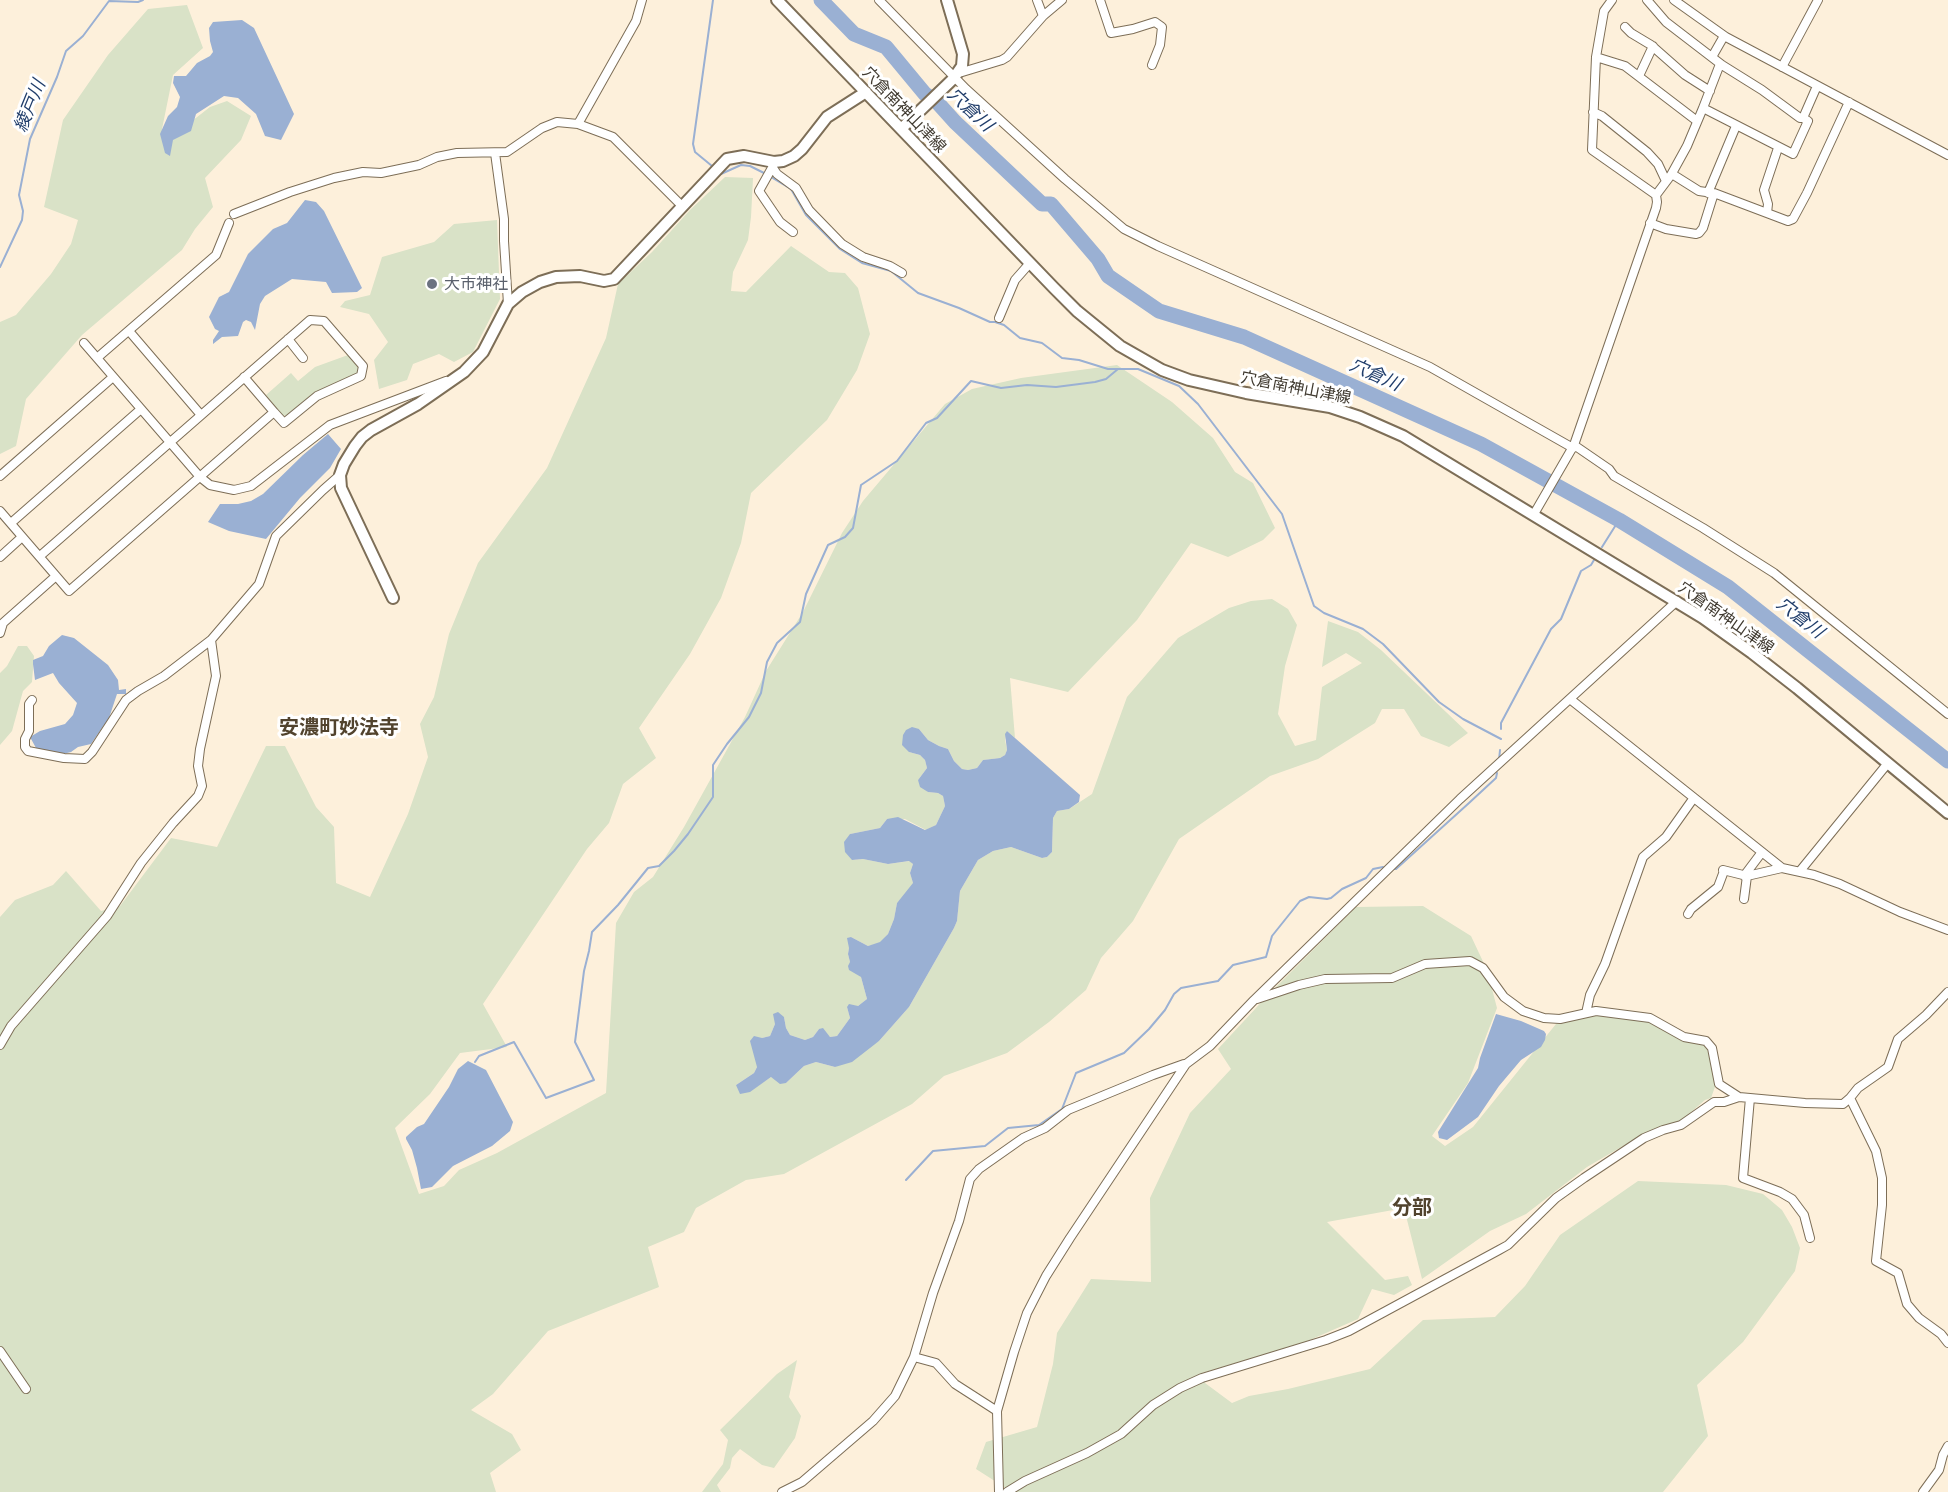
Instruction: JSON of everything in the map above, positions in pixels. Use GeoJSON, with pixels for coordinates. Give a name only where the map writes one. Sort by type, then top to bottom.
{"type":"FeatureCollection","features":[{"type":"Feature","properties":{"kind":"main road","name":"穴倉南神山津線"},"geometry":{"type":"LineString","coordinates":[[777,0],[866,92],[904,126],[1062,296],[1120,346],[1162,370],[1206,385],[1330,407],[1403,436],[1535,512],[1677,601],[1752,653],[1948,813]]}},
{"type":"Feature","properties":{"kind":"main road"},"geometry":{"type":"LineString","coordinates":[[904,126],[956,76],[962,66],[963,54],[946,0]]}},
{"type":"Feature","properties":{"kind":"main road"},"geometry":{"type":"LineString","coordinates":[[393,598],[344,497],[340,475],[355,446],[371,430],[418,404],[464,372],[483,352],[508,304],[528,288],[556,277],[580,276],[604,281],[614,279],[728,159],[744,156],[771,170],[802,149],[827,117],[866,92]]}},
{"type":"Feature","properties":{"kind":"street"},"geometry":{"type":"LineString","coordinates":[[578,124],[636,21],[642,0]]}},
{"type":"Feature","properties":{"kind":"street"},"geometry":{"type":"LineString","coordinates":[[879,0],[956,76],[966,89],[1106,215],[1131,233],[1430,367],[1609,469],[1614,476],[1767,568],[1948,714]]}},
{"type":"Feature","properties":{"kind":"street"},"geometry":{"type":"LineString","coordinates":[[1037,0],[1043,16]]}},
{"type":"Feature","properties":{"kind":"street"},"geometry":{"type":"LineString","coordinates":[[956,76],[1002,60],[1043,16],[1062,0]]}},
{"type":"Feature","properties":{"kind":"street"},"geometry":{"type":"LineString","coordinates":[[1100,0],[1111,33],[1155,22],[1162,27],[1160,45],[1152,65]]}},
{"type":"Feature","properties":{"kind":"street"},"geometry":{"type":"LineString","coordinates":[[1612,0],[1604,11],[1596,57],[1592,150],[1656,195]]}},
{"type":"Feature","properties":{"kind":"street"},"geometry":{"type":"LineString","coordinates":[[1647,0],[1666,22],[1720,64],[1762,90],[1800,118],[1808,121],[1793,154],[1703,108]]}},
{"type":"Feature","properties":{"kind":"street"},"geometry":{"type":"LineString","coordinates":[[1674,0],[1724,36],[1948,155]]}},
{"type":"Feature","properties":{"kind":"street"},"geometry":{"type":"LineString","coordinates":[[1782,67],[1818,0]]}},
{"type":"Feature","properties":{"kind":"street"},"geometry":{"type":"LineString","coordinates":[[1625,27],[1710,91]]}},
{"type":"Feature","properties":{"kind":"street"},"geometry":{"type":"LineString","coordinates":[[1712,57],[1724,36]]}},
{"type":"Feature","properties":{"kind":"street"},"geometry":{"type":"LineString","coordinates":[[1639,76],[1653,46]]}},
{"type":"Feature","properties":{"kind":"street"},"geometry":{"type":"LineString","coordinates":[[1596,57],[1619,63],[1697,121]]}},
{"type":"Feature","properties":{"kind":"street"},"geometry":{"type":"LineString","coordinates":[[1535,512],[1573,448],[1657,202],[1656,195],[1669,178],[1687,146],[1720,64]]}},
{"type":"Feature","properties":{"kind":"street"},"geometry":{"type":"LineString","coordinates":[[1803,118],[1817,86]]}},
{"type":"Feature","properties":{"kind":"street"},"geometry":{"type":"LineString","coordinates":[[1593,112],[1602,116],[1647,152],[1669,178],[1699,191],[1711,193],[1788,221],[1793,219],[1807,193],[1850,102]]}},
{"type":"Feature","properties":{"kind":"street"},"geometry":{"type":"LineString","coordinates":[[234,214],[334,178],[363,172],[381,173],[419,165],[437,157],[457,153],[507,152],[550,124],[558,122],[578,124],[613,137],[682,206]]}},
{"type":"Feature","properties":{"kind":"street"},"geometry":{"type":"LineString","coordinates":[[1650,223],[1666,229],[1699,233],[1703,228],[1711,193],[1736,126]]}},
{"type":"Feature","properties":{"kind":"street"},"geometry":{"type":"LineString","coordinates":[[1767,213],[1768,204],[1764,190],[1778,148]]}},
{"type":"Feature","properties":{"kind":"street"},"geometry":{"type":"LineString","coordinates":[[495,153],[504,219],[508,304]]}},
{"type":"Feature","properties":{"kind":"street"},"geometry":{"type":"LineString","coordinates":[[793,232],[780,222],[759,191],[771,170],[796,188],[809,210],[842,244],[863,257],[890,266],[902,273]]}},
{"type":"Feature","properties":{"kind":"street"},"geometry":{"type":"LineString","coordinates":[[97,358],[216,255],[229,223]]}},
{"type":"Feature","properties":{"kind":"street"},"geometry":{"type":"LineString","coordinates":[[999,318],[1015,280],[1030,263]]}},
{"type":"Feature","properties":{"kind":"street"},"geometry":{"type":"LineString","coordinates":[[40,556],[201,414],[310,320],[324,321],[363,366],[361,376],[317,396],[284,423],[244,377]]}},
{"type":"Feature","properties":{"kind":"street"},"geometry":{"type":"LineString","coordinates":[[129,331],[201,414]]}},
{"type":"Feature","properties":{"kind":"street"},"geometry":{"type":"LineString","coordinates":[[288,339],[303,358]]}},
{"type":"Feature","properties":{"kind":"street"},"geometry":{"type":"LineString","coordinates":[[84,343],[200,477],[210,485],[226,490],[240,490],[251,486],[330,425],[453,378]]}},
{"type":"Feature","properties":{"kind":"street"},"geometry":{"type":"LineString","coordinates":[[0,476],[113,377]]}},
{"type":"Feature","properties":{"kind":"street"},"geometry":{"type":"LineString","coordinates":[[11,523],[141,409]]}},
{"type":"Feature","properties":{"kind":"street"},"geometry":{"type":"LineString","coordinates":[[0,511],[69,591],[274,412]]}},
{"type":"Feature","properties":{"kind":"street"},"geometry":{"type":"LineString","coordinates":[[32,700],[29,704],[29,731],[25,737],[27,749],[32,753],[82,760],[92,752],[126,700],[164,676],[211,640],[259,584],[276,536],[340,475]]}},
{"type":"Feature","properties":{"kind":"street"},"geometry":{"type":"LineString","coordinates":[[0,557],[22,537]]}},
{"type":"Feature","properties":{"kind":"street"},"geometry":{"type":"LineString","coordinates":[[0,633],[3,623],[56,576]]}},
{"type":"Feature","properties":{"kind":"street"},"geometry":{"type":"LineString","coordinates":[[999,1492],[997,1411],[1010,1362],[1027,1313],[1046,1276],[1186,1064],[1210,1046],[1460,799],[1677,601]]}},
{"type":"Feature","properties":{"kind":"street"},"geometry":{"type":"LineString","coordinates":[[0,1046],[11,1026],[107,916],[141,863],[198,796],[202,786],[198,766],[200,749],[216,676],[211,640]]}},
{"type":"Feature","properties":{"kind":"street"},"geometry":{"type":"LineString","coordinates":[[1569,699],[1782,868],[1800,871],[1840,884],[1900,912],[1948,930]]}},
{"type":"Feature","properties":{"kind":"street"},"geometry":{"type":"LineString","coordinates":[[1800,871],[1888,763]]}},
{"type":"Feature","properties":{"kind":"street"},"geometry":{"type":"LineString","coordinates":[[1586,1013],[1590,995],[1605,964],[1643,856],[1666,837],[1693,799]]}},
{"type":"Feature","properties":{"kind":"street"},"geometry":{"type":"LineString","coordinates":[[1744,898],[1746,876],[1762,852]]}},
{"type":"Feature","properties":{"kind":"street"},"geometry":{"type":"LineString","coordinates":[[1688,914],[1718,887],[1723,871],[1746,876],[1782,868]]}},
{"type":"Feature","properties":{"kind":"street"},"geometry":{"type":"LineString","coordinates":[[1254,1000],[1325,979],[1392,978],[1425,964],[1470,961],[1483,968],[1504,997],[1523,1011],[1544,1018],[1560,1019],[1586,1013],[1605,1012],[1650,1018],[1684,1037],[1707,1042],[1712,1048],[1719,1084],[1739,1097]]}},
{"type":"Feature","properties":{"kind":"street"},"geometry":{"type":"LineString","coordinates":[[1007,1492],[1121,1434],[1153,1405],[1180,1388],[1202,1378],[1349,1331],[1499,1250],[1508,1245],[1556,1198],[1644,1138],[1681,1125],[1714,1102],[1724,1102],[1739,1097],[1843,1104],[1858,1088],[1888,1067],[1898,1039],[1948,992]]}},
{"type":"Feature","properties":{"kind":"street"},"geometry":{"type":"LineString","coordinates":[[782,1492],[802,1482],[873,1422],[895,1395],[914,1357],[933,1293],[959,1221],[970,1179],[979,1169],[1023,1138],[1045,1128],[1068,1110],[1186,1064]]}},
{"type":"Feature","properties":{"kind":"street"},"geometry":{"type":"LineString","coordinates":[[1750,1098],[1743,1179],[1780,1192],[1792,1199],[1804,1215],[1810,1238]]}},
{"type":"Feature","properties":{"kind":"street"},"geometry":{"type":"LineString","coordinates":[[1851,1098],[1876,1151],[1882,1178],[1882,1205],[1876,1261],[1898,1273],[1906,1304],[1919,1318],[1941,1334],[1948,1343]]}},
{"type":"Feature","properties":{"kind":"street"},"geometry":{"type":"LineString","coordinates":[[0,1351],[26,1389]]}},
{"type":"Feature","properties":{"kind":"street"},"geometry":{"type":"LineString","coordinates":[[914,1357],[936,1363],[955,1384],[997,1411]]}},
{"type":"Feature","properties":{"kind":"street"},"geometry":{"type":"LineString","coordinates":[[1923,1492],[1939,1470],[1948,1446]]}},
{"type":"Feature","properties":{"kind":"green space"},"geometry":{"type":"Polygon","coordinates":[[[187,5],[203,48],[173,75],[162,129],[174,135],[210,107],[227,101],[251,116],[241,140],[205,178],[213,207],[182,250],[82,335],[26,399],[16,446],[0,454],[0,322],[16,315],[51,274],[71,244],[78,220],[44,207],[63,120],[108,55],[148,9],[187,5]]]}},
{"type":"Feature","properties":{"kind":"green space"},"geometry":{"type":"Polygon","coordinates":[[[725,177],[753,178],[748,240],[733,272],[731,291],[746,292],[791,246],[829,272],[845,273],[858,288],[870,334],[857,370],[827,420],[751,493],[741,543],[721,598],[690,654],[639,728],[656,758],[623,784],[609,823],[587,849],[483,1004],[507,1047],[460,1053],[430,1094],[395,1128],[419,1194],[444,1186],[459,1170],[497,1153],[606,1093],[616,923],[634,892],[653,877],[684,827],[745,717],[766,671],[803,612],[842,533],[863,501],[945,404],[972,389],[1021,378],[1117,365],[1172,402],[1213,438],[1235,472],[1253,483],[1275,528],[1263,540],[1228,557],[1191,543],[1137,620],[1068,692],[1010,678],[1015,738],[1007,731],[1005,740],[1007,750],[1000,758],[983,760],[977,768],[962,769],[954,761],[948,749],[928,740],[919,729],[909,752],[920,755],[925,760],[927,768],[918,780],[928,792],[943,796],[945,806],[936,825],[926,830],[905,819],[887,819],[880,828],[850,834],[852,860],[863,859],[888,864],[910,861],[913,864],[910,873],[912,888],[897,903],[888,934],[880,943],[868,946],[851,937],[848,954],[850,962],[861,977],[867,999],[858,1006],[847,1007],[850,1018],[837,1036],[830,1037],[819,1029],[813,1037],[805,1040],[790,1035],[784,1017],[775,1024],[770,1036],[762,1038],[754,1073],[736,1085],[750,1091],[771,1077],[786,1083],[804,1066],[816,1062],[835,1067],[879,1041],[909,1007],[954,928],[957,921],[960,891],[978,860],[993,851],[1011,847],[1042,858],[1052,852],[1053,818],[1057,811],[1069,809],[1092,794],[1127,697],[1178,638],[1229,608],[1251,601],[1272,599],[1288,609],[1297,625],[1285,666],[1278,714],[1295,746],[1316,740],[1322,687],[1362,663],[1346,653],[1322,667],[1328,621],[1358,632],[1381,650],[1468,733],[1449,747],[1421,736],[1404,709],[1382,709],[1375,723],[1318,759],[1270,776],[1179,839],[1133,921],[1101,958],[1086,990],[1049,1022],[1007,1053],[944,1076],[912,1104],[784,1174],[746,1180],[696,1208],[684,1232],[648,1247],[659,1287],[548,1331],[493,1394],[471,1410],[512,1434],[521,1450],[490,1473],[496,1492],[0,1492],[0,917],[15,900],[53,885],[66,871],[101,911],[120,906],[171,838],[217,847],[266,746],[285,746],[316,807],[334,827],[336,883],[370,897],[408,814],[428,757],[420,724],[434,697],[449,634],[478,563],[547,468],[606,338],[618,284],[725,177]]]}},
{"type":"Feature","properties":{"kind":"green space"},"geometry":{"type":"Polygon","coordinates":[[[497,220],[500,299],[473,352],[454,362],[439,354],[413,364],[407,380],[379,389],[374,360],[388,342],[369,314],[340,307],[345,301],[370,295],[382,257],[434,242],[454,224],[497,220]]]}},
{"type":"Feature","properties":{"kind":"green space"},"geometry":{"type":"Polygon","coordinates":[[[348,355],[359,367],[358,373],[314,395],[285,416],[266,395],[291,373],[298,381],[315,367],[348,355]]]}},
{"type":"Feature","properties":{"kind":"green space"},"geometry":{"type":"Polygon","coordinates":[[[18,646],[27,646],[34,656],[32,682],[23,691],[12,731],[0,745],[0,673],[7,666],[18,646]]]}},
{"type":"Feature","properties":{"kind":"green space"},"geometry":{"type":"Polygon","coordinates":[[[1423,906],[1471,936],[1487,970],[1497,1008],[1468,1083],[1432,1136],[1445,1146],[1473,1127],[1556,1024],[1595,1015],[1649,1021],[1681,1039],[1704,1045],[1712,1064],[1716,1084],[1711,1098],[1705,1100],[1682,1120],[1647,1132],[1587,1167],[1526,1214],[1490,1231],[1422,1279],[1404,1208],[1327,1222],[1385,1280],[1408,1276],[1412,1285],[1394,1295],[1372,1289],[1358,1319],[1303,1343],[1202,1373],[1205,1383],[1232,1403],[1249,1396],[1370,1369],[1423,1320],[1495,1317],[1525,1286],[1560,1235],[1638,1181],[1726,1185],[1763,1194],[1782,1210],[1800,1248],[1795,1271],[1743,1342],[1697,1385],[1708,1436],[1663,1492],[1012,1492],[976,1469],[986,1442],[1037,1427],[1053,1364],[1057,1333],[1091,1279],[1151,1282],[1150,1198],[1190,1113],[1231,1069],[1218,1049],[1356,907],[1423,906]]]}},
{"type":"Feature","properties":{"kind":"green space"},"geometry":{"type":"Polygon","coordinates":[[[797,1360],[789,1397],[801,1416],[795,1438],[774,1468],[762,1465],[740,1449],[732,1458],[730,1468],[717,1485],[721,1492],[702,1492],[723,1464],[728,1440],[720,1430],[777,1374],[797,1360]]]}},
{"type":"Feature","properties":{"kind":"water"},"geometry":{"type":"Polygon","coordinates":[[[242,20],[254,28],[294,114],[281,140],[265,136],[256,114],[238,98],[224,96],[196,114],[191,131],[173,140],[170,156],[165,153],[160,134],[168,116],[177,107],[180,97],[173,83],[174,76],[186,76],[197,63],[213,52],[209,28],[213,22],[242,20]]]}},
{"type":"Feature","properties":{"kind":"water"},"geometry":{"type":"Polygon","coordinates":[[[305,200],[316,202],[324,211],[362,288],[357,292],[332,293],[326,282],[292,279],[265,296],[260,304],[255,330],[251,322],[246,320],[238,336],[222,337],[213,344],[219,331],[215,329],[209,317],[219,297],[229,292],[248,254],[273,229],[287,223],[305,200]]]}},
{"type":"Feature","properties":{"kind":"water"},"geometry":{"type":"Polygon","coordinates":[[[328,434],[341,449],[330,468],[300,498],[266,539],[229,531],[208,522],[220,504],[251,501],[263,494],[328,434]]]}},
{"type":"Feature","properties":{"kind":"water"},"geometry":{"type":"Polygon","coordinates":[[[62,635],[74,638],[108,665],[118,680],[119,690],[126,689],[126,694],[117,694],[109,718],[91,744],[63,754],[36,748],[30,737],[40,731],[65,724],[73,715],[77,703],[53,673],[35,680],[33,660],[43,656],[49,646],[62,635]]]}},
{"type":"Feature","properties":{"kind":"water"},"geometry":{"type":"Polygon","coordinates":[[[912,727],[919,729],[928,740],[948,749],[954,761],[962,769],[968,770],[977,768],[983,760],[1000,758],[1005,755],[1007,731],[1080,795],[1079,802],[1069,809],[1057,811],[1053,818],[1052,852],[1047,857],[1042,858],[1011,847],[993,851],[978,860],[960,891],[957,921],[954,928],[909,1007],[879,1041],[852,1062],[835,1067],[816,1062],[804,1066],[786,1083],[780,1084],[771,1077],[750,1092],[740,1094],[736,1085],[754,1073],[757,1067],[750,1041],[754,1036],[762,1038],[770,1036],[775,1024],[773,1014],[778,1012],[784,1017],[790,1035],[805,1040],[813,1037],[819,1029],[823,1028],[830,1037],[837,1036],[850,1018],[847,1007],[849,1004],[858,1006],[867,999],[861,977],[849,970],[847,938],[851,937],[868,946],[880,942],[888,934],[897,903],[913,883],[910,873],[913,864],[909,861],[888,864],[863,859],[852,860],[845,852],[844,842],[850,834],[880,828],[887,819],[898,817],[925,830],[936,825],[945,806],[943,796],[920,787],[918,780],[927,768],[925,760],[920,755],[909,752],[902,745],[903,735],[912,727]]]}},
{"type":"Feature","properties":{"kind":"water"},"geometry":{"type":"Polygon","coordinates":[[[1496,1014],[1544,1031],[1545,1040],[1541,1047],[1521,1060],[1499,1086],[1478,1117],[1447,1140],[1439,1138],[1438,1132],[1478,1068],[1496,1014]]]}},
{"type":"Feature","properties":{"kind":"water"},"geometry":{"type":"Polygon","coordinates":[[[468,1061],[486,1070],[513,1122],[510,1131],[492,1146],[453,1166],[432,1187],[421,1189],[412,1150],[406,1137],[424,1124],[449,1087],[458,1069],[468,1061]]]}},
{"type":"Feature","properties":{"kind":"waterway","name":"綾戸川"},"geometry":{"type":"LineString","coordinates":[[0,267],[22,220],[23,211],[19,195],[30,139],[66,51],[83,36],[109,1],[138,2],[143,0]]}},
{"type":"Feature","properties":{"kind":"waterway"},"geometry":{"type":"LineString","coordinates":[[712,166],[695,152],[693,144],[713,0]]}},
{"type":"Feature","properties":{"kind":"waterway","name":"穴倉川"},"geometry":{"type":"LineString","coordinates":[[821,0],[854,34],[886,47],[925,94],[937,102],[955,122],[1042,204],[1051,204],[1098,259],[1108,276],[1159,311],[1244,337],[1481,444],[1619,520],[1728,587],[1948,761]]}},
{"type":"Feature","properties":{"kind":"waterway"},"geometry":{"type":"LineString","coordinates":[[721,174],[741,165],[750,166],[766,174]]}},
{"type":"Feature","properties":{"kind":"waterway"},"geometry":{"type":"LineString","coordinates":[[771,177],[791,189],[806,215],[840,249],[862,263],[891,271],[918,293],[990,322],[1004,325],[1020,338],[1042,343],[1062,358],[1079,360],[1108,369],[1138,369],[1179,386],[1198,404],[1282,514],[1314,606],[1324,613],[1363,629],[1383,644],[1439,702],[1463,719],[1501,739]]}},
{"type":"Feature","properties":{"kind":"waterway"},"geometry":{"type":"LineString","coordinates":[[475,1062],[479,1056],[514,1042],[546,1098],[594,1080],[575,1042],[584,971],[592,932],[648,868],[659,866],[674,851],[713,797],[713,765],[749,717],[761,693],[767,662],[777,643],[800,622],[806,594],[828,545],[845,537],[853,528],[861,485],[897,461],[926,423],[937,418],[971,381],[1001,388],[1027,385],[1056,387],[1106,379],[1118,369]]}},
{"type":"Feature","properties":{"kind":"waterway"},"geometry":{"type":"LineString","coordinates":[[1602,547],[1619,520]]}},
{"type":"Feature","properties":{"kind":"waterway"},"geometry":{"type":"LineString","coordinates":[[1501,729],[1501,723],[1551,629],[1561,619],[1581,571],[1591,565],[1594,560]]}},
{"type":"Feature","properties":{"kind":"waterway"},"geometry":{"type":"LineString","coordinates":[[1499,760],[1500,750]]}},
{"type":"Feature","properties":{"kind":"waterway"},"geometry":{"type":"LineString","coordinates":[[1391,869],[1396,869],[1469,803],[1496,778],[1497,773]]}},
{"type":"Feature","properties":{"kind":"waterway"},"geometry":{"type":"LineString","coordinates":[[906,1180],[933,1151],[985,1146],[1008,1128],[1039,1125],[1062,1109],[1076,1073],[1124,1053],[1149,1029],[1165,1010],[1174,994],[1181,988],[1218,981],[1233,965],[1266,957],[1272,936],[1300,901],[1309,897],[1331,898],[1342,889],[1366,878],[1373,869],[1383,867]]}},
{"type":"Feature","properties":{"kind":"place","name":"大市神社"},"geometry":{"type":"Point","coordinates":[432,284]}},
{"type":"Feature","properties":{"kind":"district","name":"安濃町妙法寺"},"geometry":{"type":"Point","coordinates":[339,728]}},
{"type":"Feature","properties":{"kind":"district","name":"分部"},"geometry":{"type":"Point","coordinates":[1412,1208]}}]}
